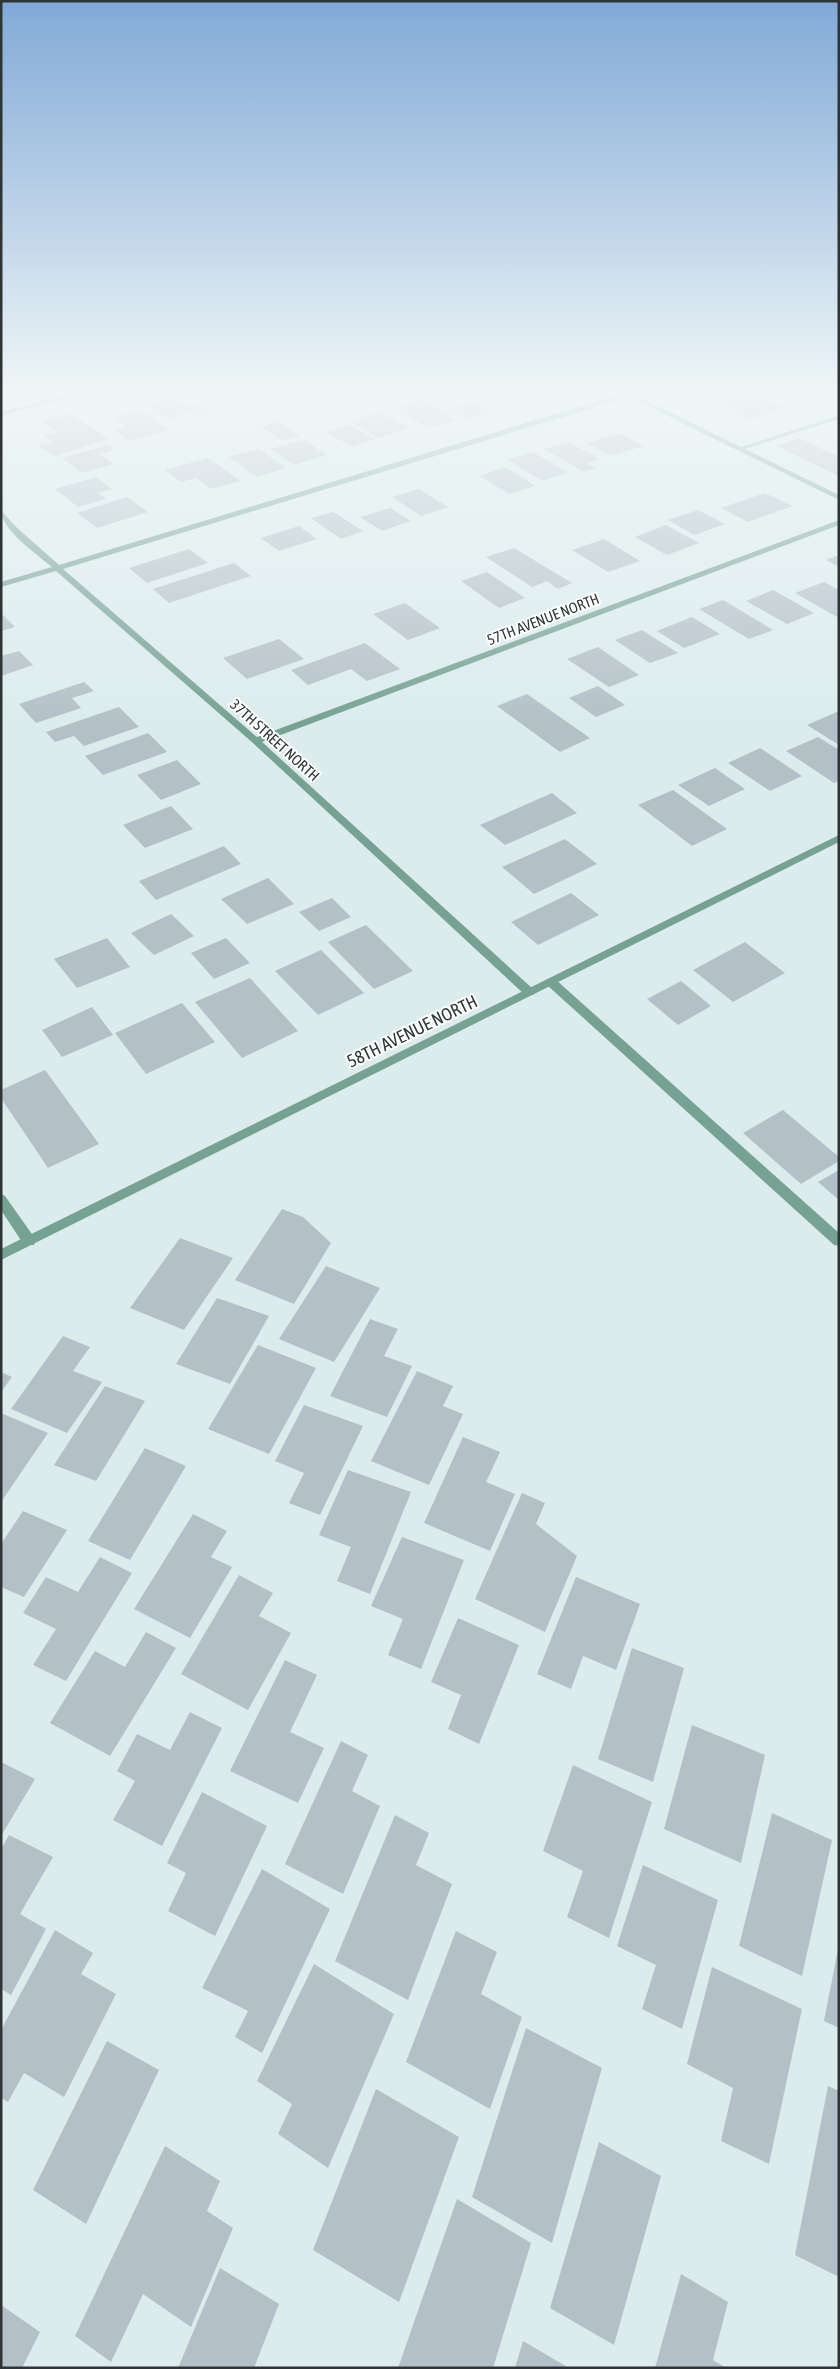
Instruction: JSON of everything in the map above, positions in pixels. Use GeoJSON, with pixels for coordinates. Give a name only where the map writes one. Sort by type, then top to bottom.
{"type":"FeatureCollection","features":[{"type":"Feature","properties":{"kind":"street"},"geometry":{"type":"LineString","coordinates":[[1,585],[270,504]]}},
{"type":"Feature","properties":{"kind":"street","name":"37TH STREET NORTH"},"geometry":{"type":"LineString","coordinates":[[1,512],[12,528],[256,741],[529,992]]}},
{"type":"Feature","properties":{"kind":"street","name":"57TH AVENUE NORTH"},"geometry":{"type":"LineString","coordinates":[[256,741],[839,522]]}},
{"type":"Feature","properties":{"kind":"street","name":"58TH AVENUE NORTH"},"geometry":{"type":"LineString","coordinates":[[1,1255],[839,838]]}},
{"type":"Feature","properties":{"kind":"street"},"geometry":{"type":"LineString","coordinates":[[551,982],[839,1241]]}},
{"type":"Feature","properties":{"kind":"street"},"geometry":{"type":"LineString","coordinates":[[1,1199],[29,1241]]}},
{"type":"Feature","properties":{"kind":"building"},"geometry":{"type":"Polygon","coordinates":[[[74,504],[90,504],[78,507],[74,504]]]}},
{"type":"Feature","properties":{"kind":"building"},"geometry":{"type":"Polygon","coordinates":[[[107,504],[136,504],[148,512],[97,528],[77,513],[107,504]]]}},
{"type":"Feature","properties":{"kind":"building"},"geometry":{"type":"Polygon","coordinates":[[[402,504],[442,504],[448,507],[421,516],[402,504]]]}},
{"type":"Feature","properties":{"kind":"building"},"geometry":{"type":"Polygon","coordinates":[[[734,504],[787,504],[792,506],[748,522],[721,508],[734,504]]]}},
{"type":"Feature","properties":{"kind":"building"},"geometry":{"type":"Polygon","coordinates":[[[390,508],[411,521],[382,531],[360,517],[390,508]]]}},
{"type":"Feature","properties":{"kind":"building"},"geometry":{"type":"Polygon","coordinates":[[[698,510],[725,524],[694,535],[668,520],[698,510]]]}},
{"type":"Feature","properties":{"kind":"building"},"geometry":{"type":"Polygon","coordinates":[[[333,512],[363,531],[341,539],[311,518],[333,512]]]}},
{"type":"Feature","properties":{"kind":"building"},"geometry":{"type":"Polygon","coordinates":[[[666,525],[699,543],[667,555],[635,537],[666,525]]]}},
{"type":"Feature","properties":{"kind":"building"},"geometry":{"type":"Polygon","coordinates":[[[299,526],[317,539],[279,551],[261,538],[299,526]]]}},
{"type":"Feature","properties":{"kind":"building"},"geometry":{"type":"Polygon","coordinates":[[[604,539],[640,561],[608,572],[572,550],[604,539]]]}},
{"type":"Feature","properties":{"kind":"building"},"geometry":{"type":"Polygon","coordinates":[[[514,548],[572,583],[558,589],[547,581],[532,587],[486,557],[514,548]]]}},
{"type":"Feature","properties":{"kind":"building"},"geometry":{"type":"Polygon","coordinates":[[[189,549],[208,563],[147,583],[129,568],[189,549]]]}},
{"type":"Feature","properties":{"kind":"building"},"geometry":{"type":"Polygon","coordinates":[[[839,555],[839,567],[826,560],[839,555]]]}},
{"type":"Feature","properties":{"kind":"building"},"geometry":{"type":"Polygon","coordinates":[[[234,563],[251,576],[169,603],[153,589],[234,563]]]}},
{"type":"Feature","properties":{"kind":"building"},"geometry":{"type":"Polygon","coordinates":[[[487,572],[525,598],[499,608],[461,581],[487,572]]]}},
{"type":"Feature","properties":{"kind":"building"},"geometry":{"type":"Polygon","coordinates":[[[824,582],[839,590],[839,618],[795,593],[824,582]]]}},
{"type":"Feature","properties":{"kind":"building"},"geometry":{"type":"Polygon","coordinates":[[[773,590],[814,613],[787,624],[746,601],[773,590]]]}},
{"type":"Feature","properties":{"kind":"building"},"geometry":{"type":"Polygon","coordinates":[[[723,600],[773,630],[749,639],[699,609],[723,600]]]}},
{"type":"Feature","properties":{"kind":"building"},"geometry":{"type":"Polygon","coordinates":[[[405,603],[440,628],[408,640],[373,614],[405,603]]]}},
{"type":"Feature","properties":{"kind":"building"},"geometry":{"type":"Polygon","coordinates":[[[1,613],[15,627],[1,631],[1,613]]]}},
{"type":"Feature","properties":{"kind":"building"},"geometry":{"type":"Polygon","coordinates":[[[692,617],[720,634],[684,648],[657,631],[692,617]]]}},
{"type":"Feature","properties":{"kind":"building"},"geometry":{"type":"Polygon","coordinates":[[[642,630],[678,653],[650,663],[615,640],[642,630]]]}},
{"type":"Feature","properties":{"kind":"building"},"geometry":{"type":"Polygon","coordinates":[[[279,639],[304,659],[247,679],[223,658],[279,639]]]}},
{"type":"Feature","properties":{"kind":"building"},"geometry":{"type":"Polygon","coordinates":[[[365,643],[400,669],[367,681],[351,669],[308,685],[291,670],[365,643]]]}},
{"type":"Feature","properties":{"kind":"building"},"geometry":{"type":"Polygon","coordinates":[[[598,647],[639,675],[609,687],[567,659],[598,647]]]}},
{"type":"Feature","properties":{"kind":"building"},"geometry":{"type":"Polygon","coordinates":[[[19,651],[33,665],[1,676],[1,656],[19,651]]]}},
{"type":"Feature","properties":{"kind":"building"},"geometry":{"type":"Polygon","coordinates":[[[84,682],[94,691],[72,698],[81,708],[36,723],[19,704],[84,682]]]}},
{"type":"Feature","properties":{"kind":"building"},"geometry":{"type":"Polygon","coordinates":[[[598,686],[625,705],[596,717],[569,698],[598,686]]]}},
{"type":"Feature","properties":{"kind":"building"},"geometry":{"type":"Polygon","coordinates":[[[527,694],[590,738],[560,752],[497,706],[527,694]]]}},
{"type":"Feature","properties":{"kind":"building"},"geometry":{"type":"Polygon","coordinates":[[[119,707],[139,727],[84,746],[74,736],[55,742],[46,732],[119,707]]]}},
{"type":"Feature","properties":{"kind":"building"},"geometry":{"type":"Polygon","coordinates":[[[839,711],[839,745],[807,725],[839,711]]]}},
{"type":"Feature","properties":{"kind":"building"},"geometry":{"type":"Polygon","coordinates":[[[148,733],[167,752],[103,775],[85,756],[148,733]]]}},
{"type":"Feature","properties":{"kind":"building"},"geometry":{"type":"Polygon","coordinates":[[[818,737],[839,750],[839,781],[834,783],[786,751],[818,737]]]}},
{"type":"Feature","properties":{"kind":"building"},"geometry":{"type":"Polygon","coordinates":[[[760,748],[802,776],[770,791],[728,763],[760,748]]]}},
{"type":"Feature","properties":{"kind":"building"},"geometry":{"type":"Polygon","coordinates":[[[177,760],[201,784],[161,800],[137,775],[177,760]]]}},
{"type":"Feature","properties":{"kind":"building"},"geometry":{"type":"Polygon","coordinates":[[[715,768],[745,789],[709,806],[678,785],[715,768]]]}},
{"type":"Feature","properties":{"kind":"building"},"geometry":{"type":"Polygon","coordinates":[[[673,790],[727,829],[692,846],[638,805],[673,790]]]}},
{"type":"Feature","properties":{"kind":"building"},"geometry":{"type":"Polygon","coordinates":[[[552,793],[577,813],[505,845],[480,825],[552,793]]]}},
{"type":"Feature","properties":{"kind":"building"},"geometry":{"type":"Polygon","coordinates":[[[171,806],[193,829],[145,848],[123,825],[171,806]]]}},
{"type":"Feature","properties":{"kind":"building"},"geometry":{"type":"Polygon","coordinates":[[[565,839],[597,864],[534,894],[502,867],[565,839]]]}},
{"type":"Feature","properties":{"kind":"building"},"geometry":{"type":"Polygon","coordinates":[[[224,846],[241,864],[156,900],[139,881],[224,846]]]}},
{"type":"Feature","properties":{"kind":"building"},"geometry":{"type":"Polygon","coordinates":[[[268,878],[294,904],[247,924],[221,899],[268,878]]]}},
{"type":"Feature","properties":{"kind":"building"},"geometry":{"type":"Polygon","coordinates":[[[571,893],[599,915],[538,945],[511,922],[571,893]]]}},
{"type":"Feature","properties":{"kind":"building"},"geometry":{"type":"Polygon","coordinates":[[[332,898],[351,917],[319,931],[299,912],[332,898]]]}},
{"type":"Feature","properties":{"kind":"building"},"geometry":{"type":"Polygon","coordinates":[[[171,914],[194,936],[154,955],[131,933],[171,914]]]}},
{"type":"Feature","properties":{"kind":"building"},"geometry":{"type":"Polygon","coordinates":[[[366,925],[413,971],[374,989],[328,942],[366,925]]]}},
{"type":"Feature","properties":{"kind":"building"},"geometry":{"type":"Polygon","coordinates":[[[107,938],[130,967],[77,988],[54,959],[107,938]]]}},
{"type":"Feature","properties":{"kind":"building"},"geometry":{"type":"Polygon","coordinates":[[[226,938],[250,963],[214,979],[191,953],[226,938]]]}},
{"type":"Feature","properties":{"kind":"building"},"geometry":{"type":"Polygon","coordinates":[[[745,942],[785,973],[733,1002],[693,970],[745,942]]]}},
{"type":"Feature","properties":{"kind":"building"},"geometry":{"type":"Polygon","coordinates":[[[321,950],[364,993],[318,1015],[275,971],[321,950]]]}},
{"type":"Feature","properties":{"kind":"building"},"geometry":{"type":"Polygon","coordinates":[[[250,978],[298,1031],[242,1058],[195,1002],[250,978]]]}},
{"type":"Feature","properties":{"kind":"building"},"geometry":{"type":"Polygon","coordinates":[[[681,981],[711,1006],[678,1025],[647,999],[681,981]]]}},
{"type":"Feature","properties":{"kind":"building"},"geometry":{"type":"Polygon","coordinates":[[[182,1003],[215,1042],[146,1074],[115,1033],[182,1003]]]}},
{"type":"Feature","properties":{"kind":"building"},"geometry":{"type":"Polygon","coordinates":[[[92,1007],[113,1035],[62,1057],[42,1030],[92,1007]]]}},
{"type":"Feature","properties":{"kind":"building"},"geometry":{"type":"Polygon","coordinates":[[[45,1070],[99,1144],[48,1168],[1,1098],[1,1090],[45,1070]]]}},
{"type":"Feature","properties":{"kind":"building"},"geometry":{"type":"Polygon","coordinates":[[[783,1110],[839,1157],[839,1161],[801,1184],[743,1133],[783,1110]]]}},
{"type":"Feature","properties":{"kind":"building"},"geometry":{"type":"Polygon","coordinates":[[[839,1170],[839,1200],[818,1182],[839,1170]]]}},
{"type":"Feature","properties":{"kind":"building"},"geometry":{"type":"Polygon","coordinates":[[[282,1209],[303,1217],[331,1243],[294,1304],[235,1280],[282,1209]]]}},
{"type":"Feature","properties":{"kind":"building"},"geometry":{"type":"Polygon","coordinates":[[[180,1238],[233,1258],[184,1330],[130,1308],[180,1238]]]}},
{"type":"Feature","properties":{"kind":"building"},"geometry":{"type":"Polygon","coordinates":[[[326,1266],[380,1288],[334,1362],[279,1339],[326,1266]]]}},
{"type":"Feature","properties":{"kind":"building"},"geometry":{"type":"Polygon","coordinates":[[[217,1298],[269,1316],[230,1384],[176,1364],[217,1298]]]}},
{"type":"Feature","properties":{"kind":"building"},"geometry":{"type":"Polygon","coordinates":[[[370,1319],[398,1329],[384,1356],[412,1366],[387,1417],[330,1396],[370,1319]]]}},
{"type":"Feature","properties":{"kind":"building"},"geometry":{"type":"Polygon","coordinates":[[[63,1336],[90,1347],[73,1371],[102,1382],[67,1433],[11,1409],[63,1336]]]}},
{"type":"Feature","properties":{"kind":"building"},"geometry":{"type":"Polygon","coordinates":[[[258,1345],[316,1368],[269,1454],[208,1429],[258,1345]]]}},
{"type":"Feature","properties":{"kind":"building"},"geometry":{"type":"Polygon","coordinates":[[[417,1371],[453,1386],[443,1406],[463,1414],[429,1485],[371,1461],[417,1371]]]}},
{"type":"Feature","properties":{"kind":"building"},"geometry":{"type":"Polygon","coordinates":[[[1,1372],[12,1377],[1,1392],[1,1372]]]}},
{"type":"Feature","properties":{"kind":"building"},"geometry":{"type":"Polygon","coordinates":[[[105,1386],[145,1401],[96,1481],[54,1465],[105,1386]]]}},
{"type":"Feature","properties":{"kind":"building"},"geometry":{"type":"Polygon","coordinates":[[[304,1405],[363,1426],[320,1515],[289,1503],[304,1473],[275,1461],[304,1405]]]}},
{"type":"Feature","properties":{"kind":"building"},"geometry":{"type":"Polygon","coordinates":[[[1,1413],[48,1433],[1,1502],[1,1413]]]}},
{"type":"Feature","properties":{"kind":"building"},"geometry":{"type":"Polygon","coordinates":[[[463,1437],[500,1452],[486,1482],[515,1494],[490,1551],[424,1523],[463,1437]]]}},
{"type":"Feature","properties":{"kind":"building"},"geometry":{"type":"Polygon","coordinates":[[[145,1448],[186,1466],[130,1560],[88,1541],[145,1448]]]}},
{"type":"Feature","properties":{"kind":"building"},"geometry":{"type":"Polygon","coordinates":[[[348,1470],[411,1492],[370,1594],[337,1581],[351,1547],[319,1535],[348,1470]]]}},
{"type":"Feature","properties":{"kind":"building"},"geometry":{"type":"Polygon","coordinates":[[[522,1493],[545,1503],[536,1524],[577,1556],[545,1632],[475,1599],[522,1493]]]}},
{"type":"Feature","properties":{"kind":"building"},"geometry":{"type":"Polygon","coordinates":[[[23,1511],[67,1530],[24,1597],[1,1587],[1,1544],[23,1511]]]}},
{"type":"Feature","properties":{"kind":"building"},"geometry":{"type":"Polygon","coordinates":[[[193,1514],[227,1531],[211,1557],[232,1567],[190,1638],[134,1609],[193,1514]]]}},
{"type":"Feature","properties":{"kind":"building"},"geometry":{"type":"Polygon","coordinates":[[[402,1537],[464,1560],[421,1669],[388,1655],[403,1619],[371,1606],[402,1537]]]}},
{"type":"Feature","properties":{"kind":"building"},"geometry":{"type":"Polygon","coordinates":[[[100,1557],[132,1573],[66,1681],[33,1665],[56,1629],[23,1613],[46,1577],[78,1592],[100,1557]]]}},
{"type":"Feature","properties":{"kind":"building"},"geometry":{"type":"Polygon","coordinates":[[[239,1575],[273,1593],[259,1616],[291,1633],[248,1710],[181,1674],[239,1575]]]}},
{"type":"Feature","properties":{"kind":"building"},"geometry":{"type":"Polygon","coordinates":[[[576,1577],[640,1604],[616,1670],[583,1656],[571,1689],[537,1674],[576,1577]]]}},
{"type":"Feature","properties":{"kind":"building"},"geometry":{"type":"Polygon","coordinates":[[[458,1618],[519,1645],[479,1744],[448,1729],[461,1695],[431,1682],[458,1618]]]}},
{"type":"Feature","properties":{"kind":"building"},"geometry":{"type":"Polygon","coordinates":[[[146,1632],[176,1648],[110,1756],[50,1723],[95,1651],[125,1667],[146,1632]]]}},
{"type":"Feature","properties":{"kind":"building"},"geometry":{"type":"Polygon","coordinates":[[[632,1648],[684,1668],[653,1782],[598,1759],[632,1648]]]}},
{"type":"Feature","properties":{"kind":"building"},"geometry":{"type":"Polygon","coordinates":[[[285,1660],[317,1675],[290,1732],[324,1748],[298,1803],[230,1771],[285,1660]]]}},
{"type":"Feature","properties":{"kind":"building"},"geometry":{"type":"Polygon","coordinates":[[[190,1712],[222,1728],[162,1846],[113,1820],[135,1781],[117,1771],[137,1734],[170,1750],[190,1712]]]}},
{"type":"Feature","properties":{"kind":"building"},"geometry":{"type":"Polygon","coordinates":[[[692,1725],[765,1755],[741,1863],[664,1829],[692,1725]]]}},
{"type":"Feature","properties":{"kind":"building"},"geometry":{"type":"Polygon","coordinates":[[[341,1741],[368,1755],[352,1791],[380,1806],[343,1894],[285,1864],[341,1741]]]}},
{"type":"Feature","properties":{"kind":"building"},"geometry":{"type":"Polygon","coordinates":[[[1,1762],[35,1779],[1,1836],[1,1762]]]}},
{"type":"Feature","properties":{"kind":"building"},"geometry":{"type":"Polygon","coordinates":[[[573,1765],[652,1802],[609,1938],[567,1917],[583,1871],[543,1851],[573,1765]]]}},
{"type":"Feature","properties":{"kind":"building"},"geometry":{"type":"Polygon","coordinates":[[[202,1792],[267,1826],[215,1936],[168,1911],[186,1873],[167,1863],[202,1792]]]}},
{"type":"Feature","properties":{"kind":"building"},"geometry":{"type":"Polygon","coordinates":[[[772,1813],[832,1840],[802,1976],[739,1946],[772,1813]]]}},
{"type":"Feature","properties":{"kind":"building"},"geometry":{"type":"Polygon","coordinates":[[[395,1815],[429,1833],[416,1865],[452,1884],[408,2000],[335,1961],[395,1815]]]}},
{"type":"Feature","properties":{"kind":"building"},"geometry":{"type":"Polygon","coordinates":[[[9,1835],[53,1857],[20,1914],[46,1929],[11,1995],[1,1989],[1,1849],[9,1835]]]}},
{"type":"Feature","properties":{"kind":"building"},"geometry":{"type":"Polygon","coordinates":[[[643,1865],[718,1900],[682,2029],[642,2009],[656,1965],[617,1946],[643,1865]]]}},
{"type":"Feature","properties":{"kind":"building"},"geometry":{"type":"Polygon","coordinates":[[[262,1869],[330,1909],[262,2053],[235,2037],[248,2011],[202,1988],[262,1869]]]}},
{"type":"Feature","properties":{"kind":"building"},"geometry":{"type":"Polygon","coordinates":[[[55,1930],[93,1953],[81,1974],[116,1994],[64,2097],[24,2073],[8,2102],[1,2098],[1,2030],[55,1930]]]}},
{"type":"Feature","properties":{"kind":"building"},"geometry":{"type":"Polygon","coordinates":[[[456,1931],[497,1952],[481,1994],[522,2017],[490,2109],[406,2062],[456,1931]]]}},
{"type":"Feature","properties":{"kind":"building"},"geometry":{"type":"Polygon","coordinates":[[[839,1949],[839,2028],[824,2021],[839,1949]]]}},
{"type":"Feature","properties":{"kind":"building"},"geometry":{"type":"Polygon","coordinates":[[[314,1964],[394,2014],[328,2168],[278,2134],[292,2104],[257,2081],[314,1964]]]}},
{"type":"Feature","properties":{"kind":"building"},"geometry":{"type":"Polygon","coordinates":[[[712,1967],[802,2009],[769,2164],[721,2141],[733,2088],[687,2064],[712,1967]]]}},
{"type":"Feature","properties":{"kind":"building"},"geometry":{"type":"Polygon","coordinates":[[[526,2028],[602,2068],[552,2243],[472,2197],[526,2028]]]}},
{"type":"Feature","properties":{"kind":"building"},"geometry":{"type":"Polygon","coordinates":[[[107,2041],[159,2070],[86,2224],[33,2190],[107,2041]]]}},
{"type":"Feature","properties":{"kind":"building"},"geometry":{"type":"Polygon","coordinates":[[[828,2086],[839,2091],[839,2277],[795,2255],[828,2086]]]}},
{"type":"Feature","properties":{"kind":"building"},"geometry":{"type":"Polygon","coordinates":[[[376,2089],[459,2137],[399,2302],[313,2250],[376,2089]]]}},
{"type":"Feature","properties":{"kind":"building"},"geometry":{"type":"Polygon","coordinates":[[[599,2142],[661,2176],[614,2345],[550,2308],[599,2142]]]}},
{"type":"Feature","properties":{"kind":"building"},"geometry":{"type":"Polygon","coordinates":[[[165,2146],[220,2181],[207,2211],[233,2228],[191,2327],[143,2294],[111,2362],[75,2336],[165,2146]]]}},
{"type":"Feature","properties":{"kind":"building"},"geometry":{"type":"Polygon","coordinates":[[[457,2199],[531,2243],[493,2368],[398,2368],[457,2199]]]}},
{"type":"Feature","properties":{"kind":"building"},"geometry":{"type":"Polygon","coordinates":[[[220,2268],[279,2304],[254,2368],[178,2368],[220,2268]]]}},
{"type":"Feature","properties":{"kind":"building"},"geometry":{"type":"Polygon","coordinates":[[[681,2274],[728,2302],[713,2360],[726,2368],[655,2368],[681,2274]]]}},
{"type":"Feature","properties":{"kind":"building"},"geometry":{"type":"Polygon","coordinates":[[[1,2305],[40,2332],[22,2368],[1,2368],[1,2305]]]}},
{"type":"Feature","properties":{"kind":"building"},"geometry":{"type":"Polygon","coordinates":[[[523,2341],[569,2368],[515,2368],[523,2341]]]}}]}
